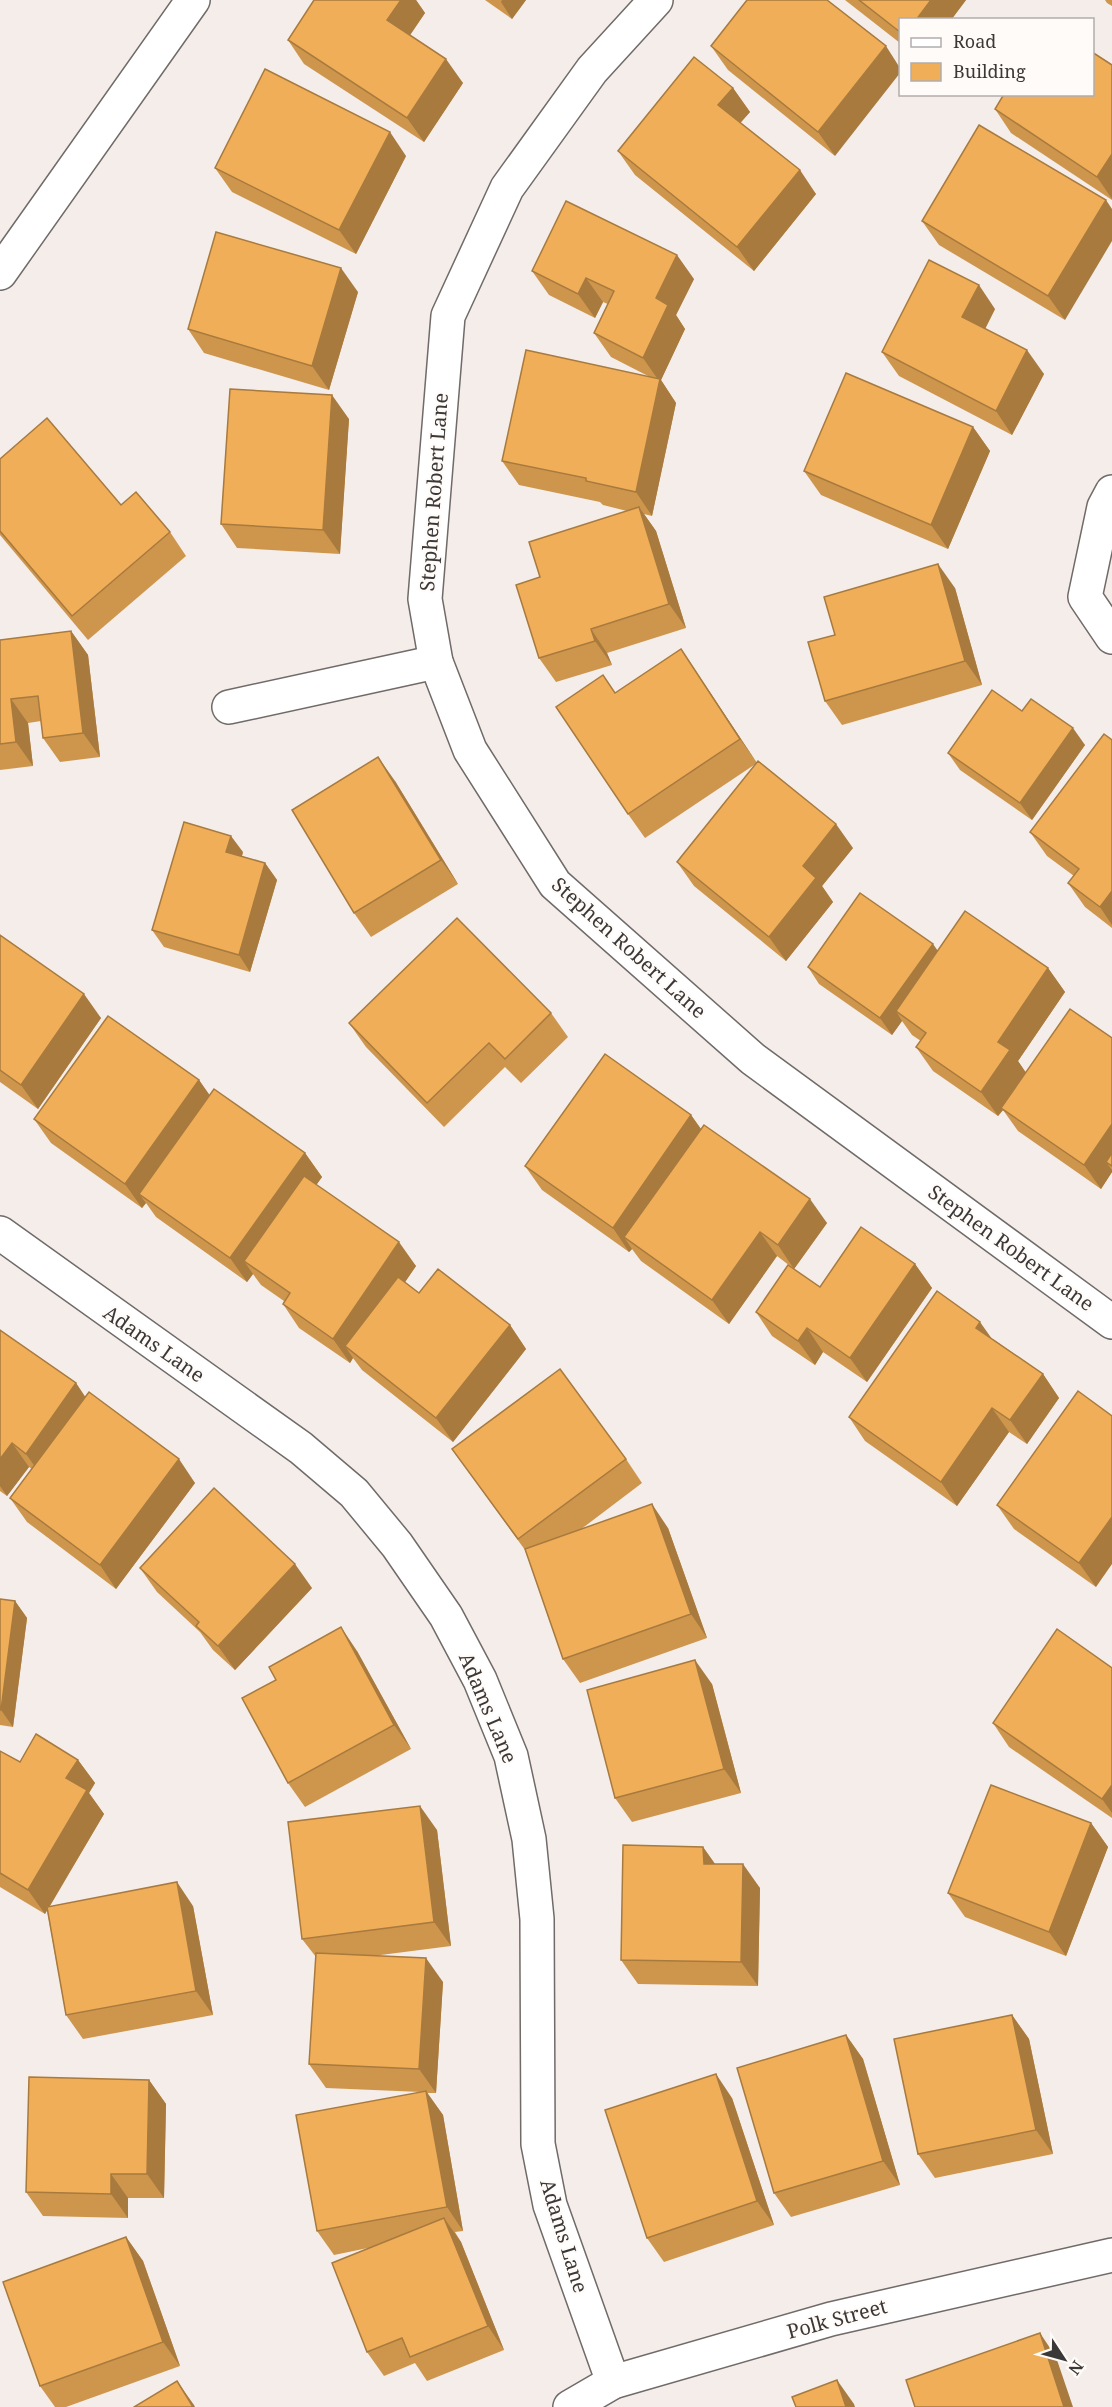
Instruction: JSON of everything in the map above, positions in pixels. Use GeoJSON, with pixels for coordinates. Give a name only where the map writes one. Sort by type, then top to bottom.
{"type":"FeatureCollection","features":[{"type":"Feature","properties":{"kind":"street"},"geometry":{"type":"LineString","coordinates":[[0,273],[193,0]]}},
{"type":"Feature","properties":{"kind":"street","name":"Stephen Robert Lane"},"geometry":{"type":"LineString","coordinates":[[656,0],[592,70],[507,188],[448,316],[425,599],[436,662],[470,750],[555,884],[753,1059],[1112,1322]]}},
{"type":"Feature","properties":{"kind":"street"},"geometry":{"type":"LineString","coordinates":[[1112,492],[1104,507],[1085,597],[1112,637]]}},
{"type":"Feature","properties":{"kind":"street"},"geometry":{"type":"LineString","coordinates":[[229,707],[436,662]]}},
{"type":"Feature","properties":{"kind":"street","name":"Adams Lane"},"geometry":{"type":"LineString","coordinates":[[0,1233],[301,1448],[354,1493],[397,1545],[446,1616],[480,1680],[511,1756],[529,1839],[537,1919],[538,2144],[550,2205],[613,2382]]}},
{"type":"Feature","properties":{"kind":"street","name":"Polk Street"},"geometry":{"type":"LineString","coordinates":[[570,2407],[613,2382],[831,2319],[1112,2255]]}},
{"type":"Feature","properties":{"kind":"building"},"geometry":{"type":"Polygon","coordinates":[[[314,0],[401,0],[387,20],[446,59],[407,118],[288,40],[314,0]]]}},
{"type":"Feature","properties":{"kind":"building"},"geometry":{"type":"Polygon","coordinates":[[[747,0],[827,0],[886,46],[818,132],[711,46],[747,0]]]}},
{"type":"Feature","properties":{"kind":"building"},"geometry":{"type":"Polygon","coordinates":[[[859,0],[931,0],[918,18],[899,18],[899,31],[859,0]]]}},
{"type":"Feature","properties":{"kind":"building"},"geometry":{"type":"Polygon","coordinates":[[[1094,53],[1112,65],[1112,154],[1097,177],[995,109],[1003,96],[1094,96],[1094,53]]]}},
{"type":"Feature","properties":{"kind":"building"},"geometry":{"type":"Polygon","coordinates":[[[694,57],[733,88],[718,105],[800,170],[737,247],[618,151],[694,57]]]}},
{"type":"Feature","properties":{"kind":"building"},"geometry":{"type":"Polygon","coordinates":[[[265,69],[390,132],[339,230],[215,168],[265,69]]]}},
{"type":"Feature","properties":{"kind":"building"},"geometry":{"type":"Polygon","coordinates":[[[979,125],[1106,200],[1048,296],[922,221],[979,125]]]}},
{"type":"Feature","properties":{"kind":"building"},"geometry":{"type":"Polygon","coordinates":[[[566,201],[677,255],[656,298],[668,305],[643,358],[594,333],[614,291],[586,278],[578,294],[532,271],[566,201]]]}},
{"type":"Feature","properties":{"kind":"building"},"geometry":{"type":"Polygon","coordinates":[[[216,232],[341,268],[312,366],[188,329],[216,232]]]}},
{"type":"Feature","properties":{"kind":"building"},"geometry":{"type":"Polygon","coordinates":[[[929,260],[979,285],[962,317],[1027,350],[996,411],[882,352],[929,260]]]}},
{"type":"Feature","properties":{"kind":"building"},"geometry":{"type":"Polygon","coordinates":[[[526,350],[660,379],[636,492],[586,481],[586,478],[502,461],[526,350]]]}},
{"type":"Feature","properties":{"kind":"building"},"geometry":{"type":"Polygon","coordinates":[[[846,373],[973,427],[931,525],[804,471],[846,373]]]}},
{"type":"Feature","properties":{"kind":"building"},"geometry":{"type":"Polygon","coordinates":[[[230,389],[332,395],[323,530],[221,524],[230,389]]]}},
{"type":"Feature","properties":{"kind":"building"},"geometry":{"type":"Polygon","coordinates":[[[47,418],[121,505],[136,492],[170,532],[72,616],[0,531],[0,459],[47,418]]]}},
{"type":"Feature","properties":{"kind":"building"},"geometry":{"type":"Polygon","coordinates":[[[639,507],[669,604],[591,629],[595,641],[539,658],[516,585],[540,577],[529,542],[639,507]]]}},
{"type":"Feature","properties":{"kind":"building"},"geometry":{"type":"Polygon","coordinates":[[[938,564],[965,661],[825,701],[808,642],[835,635],[824,597],[938,564]]]}},
{"type":"Feature","properties":{"kind":"building"},"geometry":{"type":"Polygon","coordinates":[[[71,631],[83,733],[43,738],[38,696],[11,699],[16,742],[0,744],[0,640],[71,631]]]}},
{"type":"Feature","properties":{"kind":"building"},"geometry":{"type":"Polygon","coordinates":[[[681,649],[740,739],[628,814],[556,707],[603,675],[615,693],[681,649]]]}},
{"type":"Feature","properties":{"kind":"building"},"geometry":{"type":"Polygon","coordinates":[[[992,690],[1022,711],[1031,699],[1073,728],[1020,803],[948,753],[992,690]]]}},
{"type":"Feature","properties":{"kind":"building"},"geometry":{"type":"Polygon","coordinates":[[[1104,734],[1112,740],[1112,891],[1100,907],[1068,883],[1079,869],[1030,832],[1104,734]]]}},
{"type":"Feature","properties":{"kind":"building"},"geometry":{"type":"Polygon","coordinates":[[[378,757],[441,860],[354,913],[292,810],[378,757]]]}},
{"type":"Feature","properties":{"kind":"building"},"geometry":{"type":"Polygon","coordinates":[[[758,761],[836,824],[803,866],[816,878],[769,937],[677,862],[758,761]]]}},
{"type":"Feature","properties":{"kind":"building"},"geometry":{"type":"Polygon","coordinates":[[[184,822],[231,836],[226,852],[265,863],[239,955],[152,930],[184,822]]]}},
{"type":"Feature","properties":{"kind":"building"},"geometry":{"type":"Polygon","coordinates":[[[860,893],[933,944],[880,1018],[808,967],[860,893]]]}},
{"type":"Feature","properties":{"kind":"building"},"geometry":{"type":"Polygon","coordinates":[[[965,911],[1048,968],[998,1042],[1010,1050],[981,1092],[916,1047],[926,1033],[896,1011],[965,911]]]}},
{"type":"Feature","properties":{"kind":"building"},"geometry":{"type":"Polygon","coordinates":[[[457,918],[551,1013],[505,1059],[489,1043],[427,1103],[349,1023],[457,918]]]}},
{"type":"Feature","properties":{"kind":"building"},"geometry":{"type":"Polygon","coordinates":[[[0,935],[84,994],[21,1085],[0,1070],[0,935]]]}},
{"type":"Feature","properties":{"kind":"building"},"geometry":{"type":"Polygon","coordinates":[[[1070,1009],[1112,1038],[1112,1124],[1084,1165],[1001,1108],[1070,1009]]]}},
{"type":"Feature","properties":{"kind":"building"},"geometry":{"type":"Polygon","coordinates":[[[108,1016],[199,1080],[125,1184],[34,1119],[108,1016]]]}},
{"type":"Feature","properties":{"kind":"building"},"geometry":{"type":"Polygon","coordinates":[[[605,1054],[691,1115],[613,1228],[525,1166],[605,1054]]]}},
{"type":"Feature","properties":{"kind":"building"},"geometry":{"type":"Polygon","coordinates":[[[214,1089],[305,1153],[230,1258],[139,1194],[214,1089]]]}},
{"type":"Feature","properties":{"kind":"building"},"geometry":{"type":"Polygon","coordinates":[[[704,1125],[810,1199],[778,1245],[760,1232],[712,1300],[624,1237],[704,1125]]]}},
{"type":"Feature","properties":{"kind":"building"},"geometry":{"type":"Polygon","coordinates":[[[1112,1153],[1112,1166],[1106,1162],[1112,1153]]]}},
{"type":"Feature","properties":{"kind":"building"},"geometry":{"type":"Polygon","coordinates":[[[304,1176],[399,1242],[333,1339],[283,1304],[290,1293],[244,1261],[304,1176]]]}},
{"type":"Feature","properties":{"kind":"building"},"geometry":{"type":"Polygon","coordinates":[[[861,1227],[915,1264],[850,1358],[807,1328],[798,1341],[756,1312],[788,1265],[820,1287],[861,1227]]]}},
{"type":"Feature","properties":{"kind":"building"},"geometry":{"type":"Polygon","coordinates":[[[438,1269],[510,1325],[436,1418],[345,1346],[398,1277],[419,1293],[438,1269]]]}},
{"type":"Feature","properties":{"kind":"building"},"geometry":{"type":"Polygon","coordinates":[[[937,1291],[980,1322],[976,1328],[1043,1374],[1010,1420],[992,1408],[941,1482],[849,1417],[937,1291]]]}},
{"type":"Feature","properties":{"kind":"building"},"geometry":{"type":"Polygon","coordinates":[[[0,1330],[76,1383],[26,1454],[12,1443],[0,1459],[0,1330]]]}},
{"type":"Feature","properties":{"kind":"building"},"geometry":{"type":"Polygon","coordinates":[[[560,1369],[626,1459],[518,1539],[452,1449],[560,1369]]]}},
{"type":"Feature","properties":{"kind":"building"},"geometry":{"type":"Polygon","coordinates":[[[1078,1391],[1112,1416],[1112,1517],[1079,1563],[997,1505],[1078,1391]]]}},
{"type":"Feature","properties":{"kind":"building"},"geometry":{"type":"Polygon","coordinates":[[[89,1392],[179,1459],[100,1565],[10,1498],[89,1392]]]}},
{"type":"Feature","properties":{"kind":"building"},"geometry":{"type":"Polygon","coordinates":[[[214,1488],[295,1564],[218,1646],[196,1626],[199,1622],[140,1568],[214,1488]]]}},
{"type":"Feature","properties":{"kind":"building"},"geometry":{"type":"Polygon","coordinates":[[[652,1504],[691,1614],[563,1659],[525,1549],[652,1504]]]}},
{"type":"Feature","properties":{"kind":"building"},"geometry":{"type":"Polygon","coordinates":[[[0,1599],[15,1601],[1,1710],[0,1710],[0,1599]]]}},
{"type":"Feature","properties":{"kind":"building"},"geometry":{"type":"Polygon","coordinates":[[[341,1627],[394,1725],[288,1783],[242,1698],[276,1680],[269,1667],[341,1627]]]}},
{"type":"Feature","properties":{"kind":"building"},"geometry":{"type":"Polygon","coordinates":[[[1057,1629],[1112,1668],[1112,1785],[1102,1799],[993,1723],[1057,1629]]]}},
{"type":"Feature","properties":{"kind":"building"},"geometry":{"type":"Polygon","coordinates":[[[695,1660],[724,1769],[615,1798],[587,1690],[695,1660]]]}},
{"type":"Feature","properties":{"kind":"building"},"geometry":{"type":"Polygon","coordinates":[[[36,1734],[78,1760],[66,1778],[87,1790],[28,1890],[0,1873],[0,1751],[20,1762],[36,1734]]]}},
{"type":"Feature","properties":{"kind":"building"},"geometry":{"type":"Polygon","coordinates":[[[991,1785],[1091,1823],[1049,1932],[948,1893],[991,1785]]]}},
{"type":"Feature","properties":{"kind":"building"},"geometry":{"type":"Polygon","coordinates":[[[420,1806],[434,1922],[302,1939],[288,1822],[420,1806]]]}},
{"type":"Feature","properties":{"kind":"building"},"geometry":{"type":"Polygon","coordinates":[[[623,1845],[703,1847],[704,1864],[743,1864],[741,1962],[621,1960],[623,1845]]]}},
{"type":"Feature","properties":{"kind":"building"},"geometry":{"type":"Polygon","coordinates":[[[177,1882],[196,1991],[66,2015],[47,1907],[177,1882]]]}},
{"type":"Feature","properties":{"kind":"building"},"geometry":{"type":"Polygon","coordinates":[[[316,1953],[426,1958],[419,2069],[309,2064],[316,1953]]]}},
{"type":"Feature","properties":{"kind":"building"},"geometry":{"type":"Polygon","coordinates":[[[1012,2015],[1036,2130],[918,2154],[894,2039],[1012,2015]]]}},
{"type":"Feature","properties":{"kind":"building"},"geometry":{"type":"Polygon","coordinates":[[[846,2035],[883,2161],[774,2193],[737,2068],[846,2035]]]}},
{"type":"Feature","properties":{"kind":"building"},"geometry":{"type":"Polygon","coordinates":[[[716,2074],[757,2201],[647,2238],[605,2110],[716,2074]]]}},
{"type":"Feature","properties":{"kind":"building"},"geometry":{"type":"Polygon","coordinates":[[[29,2077],[149,2080],[147,2174],[111,2174],[111,2194],[26,2192],[29,2077]]]}},
{"type":"Feature","properties":{"kind":"building"},"geometry":{"type":"Polygon","coordinates":[[[426,2091],[447,2207],[317,2231],[296,2115],[426,2091]]]}},
{"type":"Feature","properties":{"kind":"building"},"geometry":{"type":"Polygon","coordinates":[[[444,2218],[488,2326],[410,2357],[402,2338],[367,2352],[332,2263],[444,2218]]]}},
{"type":"Feature","properties":{"kind":"building"},"geometry":{"type":"Polygon","coordinates":[[[126,2237],[163,2342],[40,2386],[3,2282],[126,2237]]]}},
{"type":"Feature","properties":{"kind":"building"},"geometry":{"type":"Polygon","coordinates":[[[1040,2333],[1064,2407],[915,2407],[906,2380],[1040,2333]]]}},
{"type":"Feature","properties":{"kind":"building"},"geometry":{"type":"Polygon","coordinates":[[[837,2380],[846,2407],[796,2407],[792,2397],[837,2380]]]}},
{"type":"Feature","properties":{"kind":"building"},"geometry":{"type":"Polygon","coordinates":[[[177,2381],[193,2407],[134,2407],[177,2381]]]}}]}
